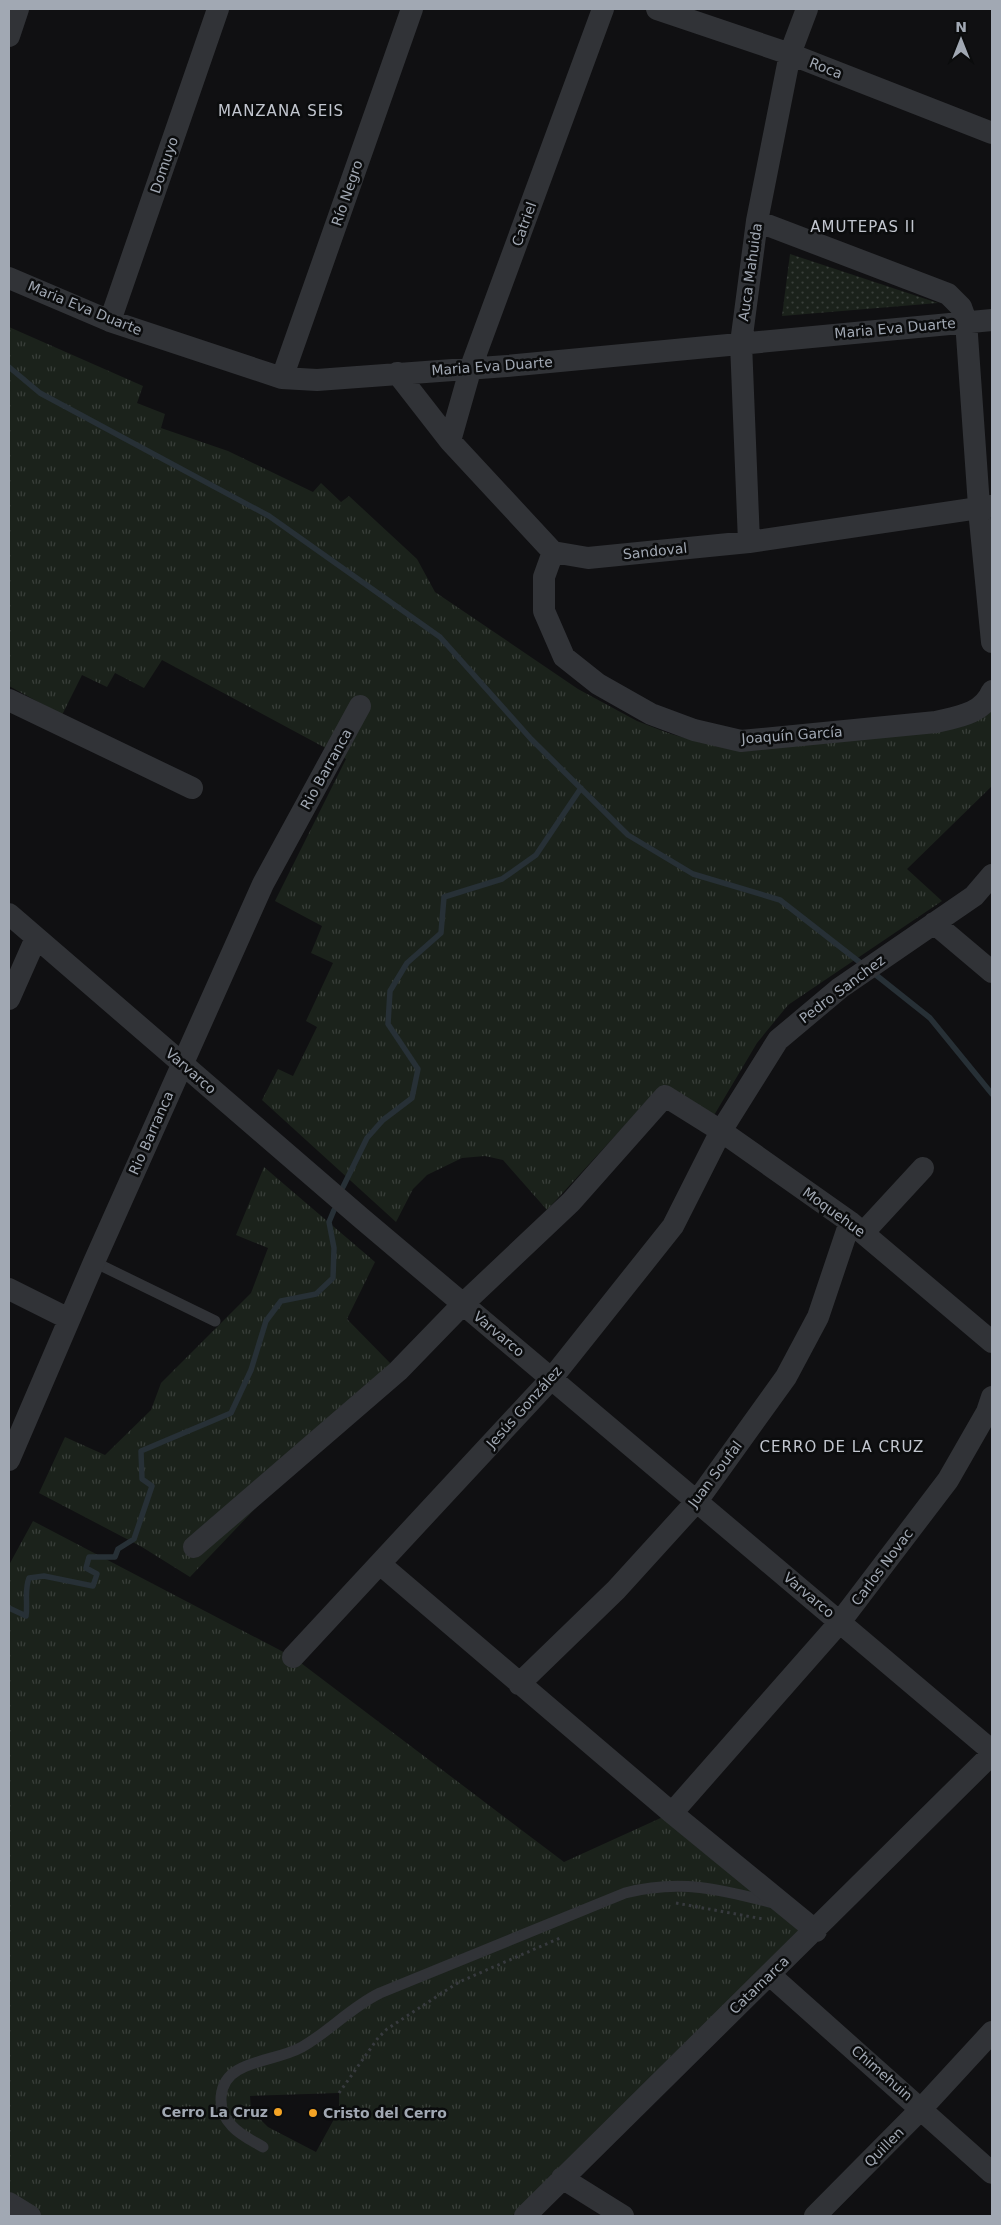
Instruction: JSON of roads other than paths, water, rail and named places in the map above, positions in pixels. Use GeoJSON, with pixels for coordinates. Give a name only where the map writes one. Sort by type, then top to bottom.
{"type":"FeatureCollection","features":[{"type":"Feature","properties":{"kind":"street"},"geometry":{"type":"LineString","coordinates":[[9,36],[18,9]]}},
{"type":"Feature","properties":{"kind":"street","name":"Domuyo"},"geometry":{"type":"LineString","coordinates":[[110,321],[218,9]]}},
{"type":"Feature","properties":{"kind":"street","name":"Río Negro"},"geometry":{"type":"LineString","coordinates":[[282,378],[412,9]]}},
{"type":"Feature","properties":{"kind":"street","name":"Catriel"},"geometry":{"type":"LineString","coordinates":[[450,441],[471,367],[602,9]]}},
{"type":"Feature","properties":{"kind":"street","name":"Roca"},"geometry":{"type":"LineString","coordinates":[[657,9],[790,54],[992,133]]}},
{"type":"Feature","properties":{"kind":"street","name":"Auca Mahuida"},"geometry":{"type":"LineString","coordinates":[[749,542],[740,343],[757,221],[790,54],[807,9]]}},
{"type":"Feature","properties":{"kind":"street"},"geometry":{"type":"LineString","coordinates":[[757,221],[948,294],[960,307],[966,321],[986,507],[992,642]]}},
{"type":"Feature","properties":{"kind":"street","name":"Maria Eva Duarte"},"geometry":{"type":"LineString","coordinates":[[9,278],[110,321],[282,378],[317,380],[471,367],[507,366],[992,320]]}},
{"type":"Feature","properties":{"kind":"street"},"geometry":{"type":"LineString","coordinates":[[397,373],[450,441],[553,552]]}},
{"type":"Feature","properties":{"kind":"street","name":"Sandoval"},"geometry":{"type":"LineString","coordinates":[[553,552],[588,558],[749,542],[986,507]]}},
{"type":"Feature","properties":{"kind":"street","name":"Joaquín García"},"geometry":{"type":"LineString","coordinates":[[553,552],[544,577],[544,611],[564,657],[598,684],[651,714],[694,730],[741,741],[936,722],[967,714],[983,706],[992,692]]}},
{"type":"Feature","properties":{"kind":"street"},"geometry":{"type":"LineString","coordinates":[[9,700],[192,788]]}},
{"type":"Feature","properties":{"kind":"street","name":"Rio Barranca"},"geometry":{"type":"LineString","coordinates":[[9,1460],[94,1262],[263,884],[360,706]]}},
{"type":"Feature","properties":{"kind":"street","name":"Pedro Sanchez"},"geometry":{"type":"LineString","coordinates":[[721,1131],[778,1040],[840,988],[974,896],[992,875]]}},
{"type":"Feature","properties":{"kind":"street","name":"Varvarco"},"geometry":{"type":"LineString","coordinates":[[9,914],[463,1304],[992,1752]]}},
{"type":"Feature","properties":{"kind":"street"},"geometry":{"type":"LineString","coordinates":[[934,923],[992,972]]}},
{"type":"Feature","properties":{"kind":"street"},"geometry":{"type":"LineString","coordinates":[[9,999],[36,938]]}},
{"type":"Feature","properties":{"kind":"street","name":"Moquehue"},"geometry":{"type":"LineString","coordinates":[[463,1304],[571,1202],[665,1096],[721,1131],[856,1228],[992,1342]]}},
{"type":"Feature","properties":{"kind":"street","name":"Jesús González"},"geometry":{"type":"LineString","coordinates":[[293,1657],[552,1378],[673,1226],[721,1131]]}},
{"type":"Feature","properties":{"kind":"street"},"geometry":{"type":"LineString","coordinates":[[856,1228],[923,1168]]}},
{"type":"Feature","properties":{"kind":"street","name":"Juan Soufal"},"geometry":{"type":"LineString","coordinates":[[519,1684],[616,1590],[697,1501],[786,1377],[818,1317],[856,1228]]}},
{"type":"Feature","properties":{"kind":"street"},"geometry":{"type":"LineString","coordinates":[[9,1289],[69,1319]]}},
{"type":"Feature","properties":{"kind":"street"},"geometry":{"type":"LineString","coordinates":[[194,1547],[398,1371],[463,1304]]}},
{"type":"Feature","properties":{"kind":"street","name":"Carlos Novac"},"geometry":{"type":"LineString","coordinates":[[672,1813],[840,1622],[948,1480],[987,1412],[992,1397]]}},
{"type":"Feature","properties":{"kind":"street"},"geometry":{"type":"LineString","coordinates":[[380,1564],[672,1813],[816,1930]]}},
{"type":"Feature","properties":{"kind":"street","name":"Catamarca"},"geometry":{"type":"LineString","coordinates":[[525,2216],[816,1930],[992,1752]]}},
{"type":"Feature","properties":{"kind":"street","name":"Chimehuin"},"geometry":{"type":"LineString","coordinates":[[770,1975],[922,2108],[992,2173]]}},
{"type":"Feature","properties":{"kind":"street","name":"Quillen"},"geometry":{"type":"LineString","coordinates":[[815,2216],[922,2108],[992,2032]]}},
{"type":"Feature","properties":{"kind":"street"},"geometry":{"type":"LineString","coordinates":[[562,2178],[623,2216]]}},
{"type":"Feature","properties":{"kind":"street"},"geometry":{"type":"LineString","coordinates":[[9,2203],[30,2216]]}},
{"type":"Feature","properties":{"kind":"lane"},"geometry":{"type":"LineString","coordinates":[[94,1262],[215,1321]]}},
{"type":"Feature","properties":{"kind":"lane"},"geometry":{"type":"LineString","coordinates":[[263,2147],[236,2130],[224,2113],[220,2101],[222,2089],[227,2079],[237,2070],[298,2050],[314,2040],[364,2001],[380,1993],[625,1893],[644,1888],[690,1885],[735,1893],[787,1907]]}},
{"type":"Feature","properties":{"kind":"waterway"},"geometry":{"type":"LineString","coordinates":[[9,367],[40,393],[269,516],[440,637],[531,739],[628,835],[693,874],[780,900],[862,964]]}},
{"type":"Feature","properties":{"kind":"waterway"},"geometry":{"type":"LineString","coordinates":[[343,1187],[367,1138],[383,1120],[412,1098],[418,1069],[388,1024],[390,991],[407,963],[441,933],[444,897],[502,879],[536,855],[581,788]]}},
{"type":"Feature","properties":{"kind":"waterway"},"geometry":{"type":"LineString","coordinates":[[876,975],[930,1018],[992,1094]]}},
{"type":"Feature","properties":{"kind":"waterway"},"geometry":{"type":"LineString","coordinates":[[9,1608],[26,1616],[29,1578],[44,1576],[93,1586],[97,1574],[86,1568],[89,1557],[115,1557],[118,1549],[134,1539],[152,1486],[142,1479],[141,1451],[231,1413],[251,1370],[266,1321],[281,1301],[316,1294],[333,1278],[334,1248],[329,1222],[334,1210]]}},
{"type":"Feature","properties":{"kind":"place","name":"Cerro La Cruz"},"geometry":{"type":"Point","coordinates":[278,2112]}},
{"type":"Feature","properties":{"kind":"place","name":"Cristo del Cerro"},"geometry":{"type":"Point","coordinates":[313,2113]}},
{"type":"Feature","properties":{"kind":"district","name":"MANZANA SEIS"},"geometry":{"type":"Point","coordinates":[281,111]}},
{"type":"Feature","properties":{"kind":"district","name":"AMUTEPAS II"},"geometry":{"type":"Point","coordinates":[863,227]}},
{"type":"Feature","properties":{"kind":"district","name":"CERRO DE LA CRUZ"},"geometry":{"type":"Point","coordinates":[842,1447]}}]}
